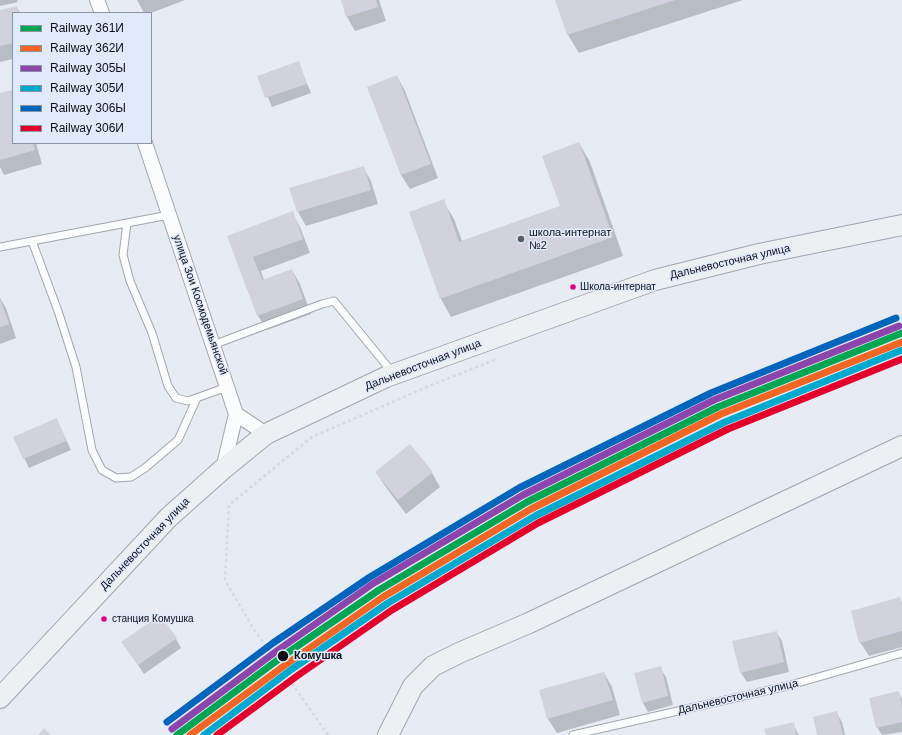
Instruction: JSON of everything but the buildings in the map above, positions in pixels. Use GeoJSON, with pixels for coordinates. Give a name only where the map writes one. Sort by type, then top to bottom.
{"type":"FeatureCollection","features":[{"type":"Feature","properties":{"kind":"street"},"geometry":{"type":"LineString","coordinates":[[97,0],[102,12]]}},
{"type":"Feature","properties":{"kind":"street","name":"улица Зои Космодемьянской"},"geometry":{"type":"LineString","coordinates":[[145,144],[236,414]]}},
{"type":"Feature","properties":{"kind":"street","name":"Дальневосточная улица"},"geometry":{"type":"LineString","coordinates":[[0,698],[169,517],[223,469],[266,434],[393,374],[655,280],[759,254],[902,225]]}},
{"type":"Feature","properties":{"kind":"street"},"geometry":{"type":"LineString","coordinates":[[223,469],[236,414],[266,434]]}},
{"type":"Feature","properties":{"kind":"street"},"geometry":{"type":"LineString","coordinates":[[388,735],[413,686],[433,666],[459,653],[529,623],[902,446]]}},
{"type":"Feature","properties":{"kind":"lane"},"geometry":{"type":"LineString","coordinates":[[0,247],[169,215]]}},
{"type":"Feature","properties":{"kind":"lane"},"geometry":{"type":"LineString","coordinates":[[127,223],[122,255],[130,281],[152,333],[168,386],[176,398],[188,401],[227,388]]}},
{"type":"Feature","properties":{"kind":"lane"},"geometry":{"type":"LineString","coordinates":[[32,241],[58,311],[76,368],[92,450],[102,470],[116,478],[131,477],[145,468],[178,440],[197,398]]}},
{"type":"Feature","properties":{"kind":"lane"},"geometry":{"type":"LineString","coordinates":[[213,345],[322,304],[334,302],[393,374]]}},
{"type":"Feature","properties":{"kind":"lane","name":"Дальневосточная улица"},"geometry":{"type":"LineString","coordinates":[[573,735],[787,686],[902,653]]}},
{"type":"Feature","properties":{"kind":"path"},"geometry":{"type":"LineString","coordinates":[[328,735],[253,628],[225,580],[229,505],[312,437],[429,386],[502,357]]}},
{"type":"Feature","properties":{"kind":"rail line","name":"306Ы"},"geometry":{"type":"LineString","coordinates":[[167,722],[273,643],[370,577],[519,488],[711,393],[896,318]]}},
{"type":"Feature","properties":{"kind":"rail line","name":"305Ы"},"geometry":{"type":"LineString","coordinates":[[172,729],[278,650],[374,583],[523,495],[714,400],[899,326]]}},
{"type":"Feature","properties":{"kind":"rail line","name":"361И"},"geometry":{"type":"LineString","coordinates":[[177,735],[283,656],[379,590],[527,502],[718,407],[902,333]]}},
{"type":"Feature","properties":{"kind":"rail line","name":"362И"},"geometry":{"type":"LineString","coordinates":[[190,735],[288,663],[383,597],[531,509],[721,414],[902,342]]}},
{"type":"Feature","properties":{"kind":"rail line","name":"305И"},"geometry":{"type":"LineString","coordinates":[[204,735],[292,669],[388,603],[535,516],[725,422],[902,350]]}},
{"type":"Feature","properties":{"kind":"rail line","name":"306И"},"geometry":{"type":"LineString","coordinates":[[217,735],[297,676],[392,610],[538,523],[728,429],[902,359]]}},
{"type":"Feature","properties":{"kind":"place","name":"школа-интернат №2"},"geometry":{"type":"Point","coordinates":[521,239]}},
{"type":"Feature","properties":{"kind":"place","name":"Школа-интернат"},"geometry":{"type":"Point","coordinates":[573,287]}},
{"type":"Feature","properties":{"kind":"place","name":"станция Комушка"},"geometry":{"type":"Point","coordinates":[104,619]}},
{"type":"Feature","properties":{"kind":"place","name":"Комушка"},"geometry":{"type":"Point","coordinates":[283,656]}}]}
